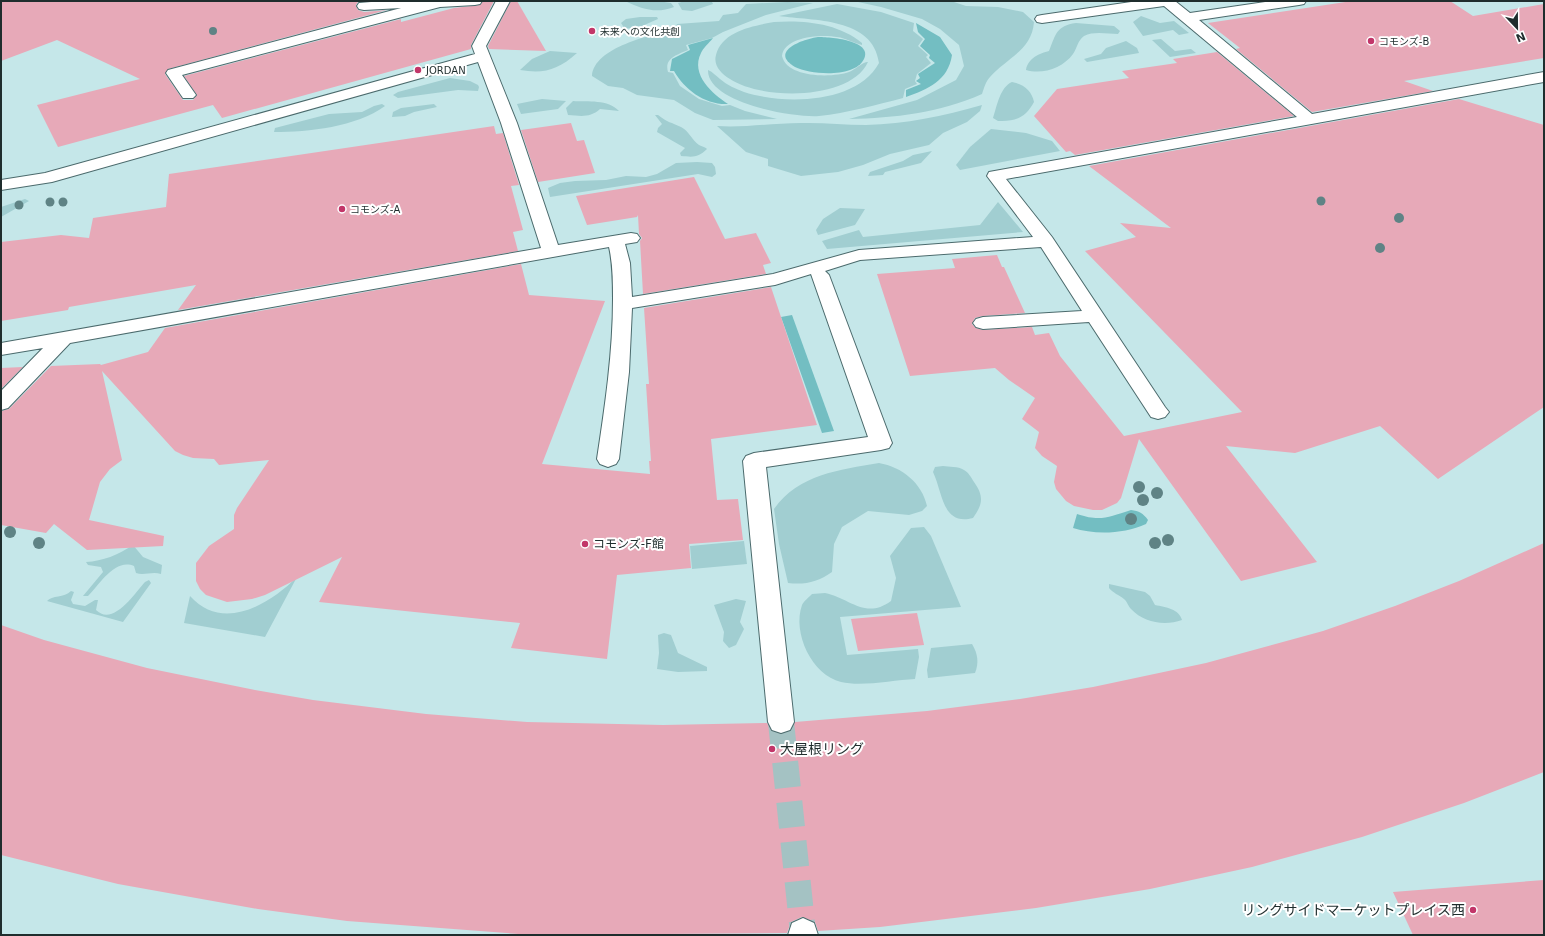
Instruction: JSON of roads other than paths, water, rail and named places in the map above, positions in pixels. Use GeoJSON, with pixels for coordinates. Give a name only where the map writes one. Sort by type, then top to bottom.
{"type":"FeatureCollection","features":[{"type":"Feature","properties":{"kind":"lane"},"geometry":{"type":"LineString","coordinates":[[361,4],[475,1]]}},
{"type":"Feature","properties":{"kind":"lane"},"geometry":{"type":"LineString","coordinates":[[503,1],[480,46],[509,123],[551,252]]}},
{"type":"Feature","properties":{"kind":"lane"},"geometry":{"type":"LineString","coordinates":[[1042,19],[1167,1],[1310,120]]}},
{"type":"Feature","properties":{"kind":"lane"},"geometry":{"type":"LineString","coordinates":[[1187,18],[1299,1]]}},
{"type":"Feature","properties":{"kind":"lane"},"geometry":{"type":"LineString","coordinates":[[188,95],[173,73],[438,3]]}},
{"type":"Feature","properties":{"kind":"lane"},"geometry":{"type":"LineString","coordinates":[[361,4],[378,19]]}},
{"type":"Feature","properties":{"kind":"lane"},"geometry":{"type":"LineString","coordinates":[[1,185],[53,176],[483,56]]}},
{"type":"Feature","properties":{"kind":"lane"},"geometry":{"type":"LineString","coordinates":[[1158,412],[1046,242],[988,178],[1544,77]]}},
{"type":"Feature","properties":{"kind":"lane"},"geometry":{"type":"LineString","coordinates":[[1,349],[623,239],[620,251],[622,304],[620,367],[608,459]]}},
{"type":"Feature","properties":{"kind":"lane"},"geometry":{"type":"LineString","coordinates":[[622,304],[775,279],[859,256],[1046,242]]}},
{"type":"Feature","properties":{"kind":"lane"},"geometry":{"type":"LineString","coordinates":[[781,722],[754,461],[881,443],[820,275]]}},
{"type":"Feature","properties":{"kind":"lane"},"geometry":{"type":"LineString","coordinates":[[983,322],[1095,316]]}},
{"type":"Feature","properties":{"kind":"lane"},"geometry":{"type":"LineString","coordinates":[[1,403],[64,338]]}},
{"type":"Feature","properties":{"kind":"tunnel"},"geometry":{"type":"LineString","coordinates":[[781,722],[803,933]]}},
{"type":"Feature","properties":{"kind":"place","name":"未来への文化共創"},"geometry":{"type":"Point","coordinates":[592,31]}},
{"type":"Feature","properties":{"kind":"place","name":"コモンズ-B"},"geometry":{"type":"Point","coordinates":[1371,41]}},
{"type":"Feature","properties":{"kind":"place","name":"JORDAN"},"geometry":{"type":"Point","coordinates":[418,70]}},
{"type":"Feature","properties":{"kind":"place","name":"コモンズ-A"},"geometry":{"type":"Point","coordinates":[342,209]}},
{"type":"Feature","properties":{"kind":"place","name":"コモンズ-F館"},"geometry":{"type":"Point","coordinates":[585,544]}},
{"type":"Feature","properties":{"kind":"place","name":"大屋根リング"},"geometry":{"type":"Point","coordinates":[772,749]}},
{"type":"Feature","properties":{"kind":"place","name":"リングサイドマーケットプレイス西"},"geometry":{"type":"Point","coordinates":[1473,910]}}]}
